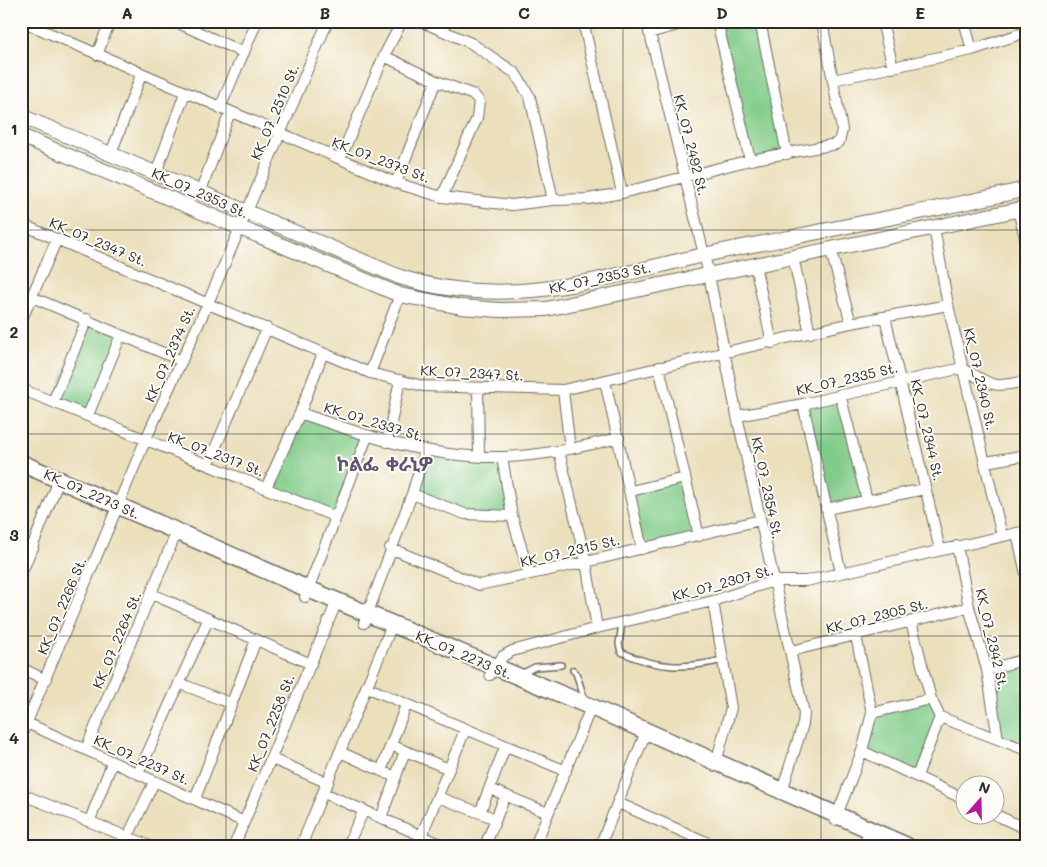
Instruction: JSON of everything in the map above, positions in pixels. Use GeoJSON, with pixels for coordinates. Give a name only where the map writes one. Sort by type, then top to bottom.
{"type":"FeatureCollection","features":[{"type":"Feature","properties":{"kind":"main road","name":"KK_07_2273 St."},"geometry":{"type":"LineString","coordinates":[[21,463],[57,484],[117,511],[391,629],[588,709]]}},
{"type":"Feature","properties":{"kind":"main road","name":"KK_07_2273 St."},"geometry":{"type":"LineString","coordinates":[[21,473],[57,484]]}},
{"type":"Feature","properties":{"kind":"main road","name":"KK_07_2273 St."},"geometry":{"type":"LineString","coordinates":[[492,671],[516,676],[644,735],[836,819],[867,837],[888,846]]}},
{"type":"Feature","properties":{"kind":"main road","name":"KK_07_2273 St."},"geometry":{"type":"LineString","coordinates":[[867,837],[907,846]]}},
{"type":"Feature","properties":{"kind":"street","name":"KK_07_2373 St."},"geometry":{"type":"LineString","coordinates":[[21,21],[44,25],[141,75],[396,183],[442,197],[512,206],[553,200],[588,199],[622,193],[750,160],[839,142],[842,130],[833,80]]}},
{"type":"Feature","properties":{"kind":"street"},"geometry":{"type":"LineString","coordinates":[[97,54],[110,21]]}},
{"type":"Feature","properties":{"kind":"street"},"geometry":{"type":"LineString","coordinates":[[174,21],[190,25],[244,53]]}},
{"type":"Feature","properties":{"kind":"street"},"geometry":{"type":"LineString","coordinates":[[200,193],[225,110],[257,21]]}},
{"type":"Feature","properties":{"kind":"street","name":"KK_07_2510 St."},"geometry":{"type":"LineString","coordinates":[[247,214],[328,21]]}},
{"type":"Feature","properties":{"kind":"street"},"geometry":{"type":"LineString","coordinates":[[340,159],[384,56],[402,21]]}},
{"type":"Feature","properties":{"kind":"street"},"geometry":{"type":"LineString","coordinates":[[420,21],[472,43],[516,73],[530,97],[553,200]]}},
{"type":"Feature","properties":{"kind":"street"},"geometry":{"type":"LineString","coordinates":[[584,21],[622,193]]}},
{"type":"Feature","properties":{"kind":"street","name":"KK_07_2492 St."},"geometry":{"type":"LineString","coordinates":[[647,21],[709,275]]}},
{"type":"Feature","properties":{"kind":"street"},"geometry":{"type":"LineString","coordinates":[[649,33],[692,21]]}},
{"type":"Feature","properties":{"kind":"street"},"geometry":{"type":"LineString","coordinates":[[717,21],[750,160]]}},
{"type":"Feature","properties":{"kind":"street"},"geometry":{"type":"LineString","coordinates":[[760,21],[787,154]]}},
{"type":"Feature","properties":{"kind":"street"},"geometry":{"type":"LineString","coordinates":[[822,21],[833,80],[972,50],[1026,32]]}},
{"type":"Feature","properties":{"kind":"street"},"geometry":{"type":"LineString","coordinates":[[882,21],[893,68]]}},
{"type":"Feature","properties":{"kind":"street"},"geometry":{"type":"LineString","coordinates":[[964,21],[972,50]]}},
{"type":"Feature","properties":{"kind":"street"},"geometry":{"type":"LineString","coordinates":[[384,56],[474,95],[479,101],[477,118],[442,197]]}},
{"type":"Feature","properties":{"kind":"street"},"geometry":{"type":"LineString","coordinates":[[110,156],[141,75]]}},
{"type":"Feature","properties":{"kind":"street"},"geometry":{"type":"LineString","coordinates":[[396,183],[436,80]]}},
{"type":"Feature","properties":{"kind":"street"},"geometry":{"type":"LineString","coordinates":[[156,173],[184,93]]}},
{"type":"Feature","properties":{"kind":"street","name":"KK_07_2353 St."},"geometry":{"type":"LineString","coordinates":[[21,116],[110,156],[156,173],[247,214],[400,277],[439,287],[493,293],[560,288],[704,255],[970,203],[1026,189]]}},
{"type":"Feature","properties":{"kind":"street","name":"KK_07_2353 St."},"geometry":{"type":"LineString","coordinates":[[21,136],[400,295],[461,307],[500,310],[546,309],[1022,209]]}},
{"type":"Feature","properties":{"kind":"street"},"geometry":{"type":"LineString","coordinates":[[1022,209],[1026,241]]}},
{"type":"Feature","properties":{"kind":"street","name":"KK_07_2374 St."},"geometry":{"type":"LineString","coordinates":[[117,511],[145,441],[247,214]]}},
{"type":"Feature","properties":{"kind":"street","name":"KK_07_2347 St."},"geometry":{"type":"LineString","coordinates":[[21,224],[267,328],[370,374],[423,386],[563,390],[725,352],[772,343],[851,323],[948,305]]}},
{"type":"Feature","properties":{"kind":"street","name":"KK_07_2340 St."},"geometry":{"type":"LineString","coordinates":[[934,227],[948,305],[1002,536]]}},
{"type":"Feature","properties":{"kind":"street"},"geometry":{"type":"LineString","coordinates":[[21,321],[57,240]]}},
{"type":"Feature","properties":{"kind":"street"},"geometry":{"type":"LineString","coordinates":[[830,248],[851,323]]}},
{"type":"Feature","properties":{"kind":"street"},"geometry":{"type":"LineString","coordinates":[[793,257],[810,333]]}},
{"type":"Feature","properties":{"kind":"street"},"geometry":{"type":"LineString","coordinates":[[754,265],[772,343]]}},
{"type":"Feature","properties":{"kind":"street","name":"KK_07_2354 St."},"geometry":{"type":"LineString","coordinates":[[709,275],[737,416],[804,713],[803,724],[781,794]]}},
{"type":"Feature","properties":{"kind":"street"},"geometry":{"type":"LineString","coordinates":[[370,374],[400,295]]}},
{"type":"Feature","properties":{"kind":"street"},"geometry":{"type":"LineString","coordinates":[[32,297],[182,361]]}},
{"type":"Feature","properties":{"kind":"street","name":"KK_07_2344 St."},"geometry":{"type":"LineString","coordinates":[[885,317],[902,380],[940,550]]}},
{"type":"Feature","properties":{"kind":"street"},"geometry":{"type":"LineString","coordinates":[[53,402],[87,319]]}},
{"type":"Feature","properties":{"kind":"street"},"geometry":{"type":"LineString","coordinates":[[208,465],[267,328]]}},
{"type":"Feature","properties":{"kind":"street"},"geometry":{"type":"LineString","coordinates":[[88,416],[121,335]]}},
{"type":"Feature","properties":{"kind":"street"},"geometry":{"type":"LineString","coordinates":[[266,488],[300,413],[323,353]]}},
{"type":"Feature","properties":{"kind":"street"},"geometry":{"type":"LineString","coordinates":[[659,367],[699,536]]}},
{"type":"Feature","properties":{"kind":"street"},"geometry":{"type":"LineString","coordinates":[[962,368],[1000,387],[1026,381]]}},
{"type":"Feature","properties":{"kind":"street","name":"KK_07_2335 St."},"geometry":{"type":"LineString","coordinates":[[737,416],[802,404],[962,368]]}},
{"type":"Feature","properties":{"kind":"street"},"geometry":{"type":"LineString","coordinates":[[388,442],[400,380]]}},
{"type":"Feature","properties":{"kind":"street"},"geometry":{"type":"LineString","coordinates":[[605,381],[631,491],[642,549]]}},
{"type":"Feature","properties":{"kind":"street"},"geometry":{"type":"LineString","coordinates":[[478,388],[479,456]]}},
{"type":"Feature","properties":{"kind":"street","name":"KK_07_2317 St."},"geometry":{"type":"LineString","coordinates":[[21,389],[336,517]]}},
{"type":"Feature","properties":{"kind":"street"},"geometry":{"type":"LineString","coordinates":[[563,390],[570,449]]}},
{"type":"Feature","properties":{"kind":"street"},"geometry":{"type":"LineString","coordinates":[[840,394],[868,500]]}},
{"type":"Feature","properties":{"kind":"street"},"geometry":{"type":"LineString","coordinates":[[802,404],[842,573]]}},
{"type":"Feature","properties":{"kind":"street","name":"KK_07_2337 St."},"geometry":{"type":"LineString","coordinates":[[300,413],[367,437],[425,451],[479,456],[502,457],[559,451],[619,438]]}},
{"type":"Feature","properties":{"kind":"street"},"geometry":{"type":"LineString","coordinates":[[306,593],[367,437]]}},
{"type":"Feature","properties":{"kind":"street"},"geometry":{"type":"LineString","coordinates":[[366,618],[390,548],[412,494],[425,451]]}},
{"type":"Feature","properties":{"kind":"street"},"geometry":{"type":"LineString","coordinates":[[559,451],[586,562],[597,628]]}},
{"type":"Feature","properties":{"kind":"street"},"geometry":{"type":"LineString","coordinates":[[986,462],[1026,455]]}},
{"type":"Feature","properties":{"kind":"street"},"geometry":{"type":"LineString","coordinates":[[502,457],[512,516],[529,574]]}},
{"type":"Feature","properties":{"kind":"street"},"geometry":{"type":"LineString","coordinates":[[631,491],[685,478]]}},
{"type":"Feature","properties":{"kind":"street"},"geometry":{"type":"LineString","coordinates":[[21,575],[57,484]]}},
{"type":"Feature","properties":{"kind":"street"},"geometry":{"type":"LineString","coordinates":[[826,509],[926,488]]}},
{"type":"Feature","properties":{"kind":"street"},"geometry":{"type":"LineString","coordinates":[[412,494],[465,514],[512,516]]}},
{"type":"Feature","properties":{"kind":"street","name":"KK_07_2266 St."},"geometry":{"type":"LineString","coordinates":[[23,730],[117,511]]}},
{"type":"Feature","properties":{"kind":"street","name":"KK_07_2315 St."},"geometry":{"type":"LineString","coordinates":[[390,548],[479,585],[699,536],[760,520]]}},
{"type":"Feature","properties":{"kind":"street"},"geometry":{"type":"LineString","coordinates":[[1021,532],[1026,574]]}},
{"type":"Feature","properties":{"kind":"street","name":"KK_07_2307 St."},"geometry":{"type":"LineString","coordinates":[[492,671],[503,656],[512,651],[597,628],[713,601],[773,581],[806,581],[1021,532]]}},
{"type":"Feature","properties":{"kind":"street","name":"KK_07_2264 St."},"geometry":{"type":"LineString","coordinates":[[86,749],[175,536]]}},
{"type":"Feature","properties":{"kind":"street"},"geometry":{"type":"LineString","coordinates":[[21,542],[33,548]]}},
{"type":"Feature","properties":{"kind":"street","name":"KK_07_2342 St."},"geometry":{"type":"LineString","coordinates":[[957,546],[986,670],[998,739]]}},
{"type":"Feature","properties":{"kind":"street"},"geometry":{"type":"LineString","coordinates":[[152,594],[311,664]]}},
{"type":"Feature","properties":{"kind":"street"},"geometry":{"type":"LineString","coordinates":[[713,601],[731,708],[715,766]]}},
{"type":"Feature","properties":{"kind":"street","name":"KK_07_2258 St."},"geometry":{"type":"LineString","coordinates":[[234,846],[335,605]]}},
{"type":"Feature","properties":{"kind":"street","name":"KK_07_2305 St."},"geometry":{"type":"LineString","coordinates":[[791,651],[970,607]]}},
{"type":"Feature","properties":{"kind":"street"},"geometry":{"type":"LineString","coordinates":[[138,774],[208,620]]}},
{"type":"Feature","properties":{"kind":"street"},"geometry":{"type":"LineString","coordinates":[[911,622],[931,699],[940,717],[1026,750]]}},
{"type":"Feature","properties":{"kind":"street"},"geometry":{"type":"LineString","coordinates":[[301,846],[391,629]]}},
{"type":"Feature","properties":{"kind":"street"},"geometry":{"type":"LineString","coordinates":[[836,819],[862,751],[872,713],[856,636]]}},
{"type":"Feature","properties":{"kind":"street"},"geometry":{"type":"LineString","coordinates":[[194,798],[256,640]]}},
{"type":"Feature","properties":{"kind":"street"},"geometry":{"type":"LineString","coordinates":[[986,670],[1026,659]]}},
{"type":"Feature","properties":{"kind":"street"},"geometry":{"type":"LineString","coordinates":[[21,668],[46,680]]}},
{"type":"Feature","properties":{"kind":"street"},"geometry":{"type":"LineString","coordinates":[[179,683],[232,704]]}},
{"type":"Feature","properties":{"kind":"street"},"geometry":{"type":"LineString","coordinates":[[366,687],[566,772]]}},
{"type":"Feature","properties":{"kind":"street"},"geometry":{"type":"LineString","coordinates":[[872,713],[931,699]]}},
{"type":"Feature","properties":{"kind":"street"},"geometry":{"type":"LineString","coordinates":[[381,770],[406,705]]}},
{"type":"Feature","properties":{"kind":"street"},"geometry":{"type":"LineString","coordinates":[[535,846],[566,772],[588,709]]}},
{"type":"Feature","properties":{"kind":"street"},"geometry":{"type":"LineString","coordinates":[[917,776],[940,717]]}},
{"type":"Feature","properties":{"kind":"street","name":"KK_07_2237 St."},"geometry":{"type":"LineString","coordinates":[[23,730],[86,749],[244,822]]}},
{"type":"Feature","properties":{"kind":"street"},"geometry":{"type":"LineString","coordinates":[[417,846],[465,730]]}},
{"type":"Feature","properties":{"kind":"street"},"geometry":{"type":"LineString","coordinates":[[600,846],[644,735]]}},
{"type":"Feature","properties":{"kind":"street"},"geometry":{"type":"LineString","coordinates":[[391,746],[449,769]]}},
{"type":"Feature","properties":{"kind":"street"},"geometry":{"type":"LineString","coordinates":[[480,813],[505,746]]}},
{"type":"Feature","properties":{"kind":"street"},"geometry":{"type":"LineString","coordinates":[[862,751],[954,794]]}},
{"type":"Feature","properties":{"kind":"street"},"geometry":{"type":"LineString","coordinates":[[340,752],[395,777]]}},
{"type":"Feature","properties":{"kind":"street"},"geometry":{"type":"LineString","coordinates":[[381,818],[405,752]]}},
{"type":"Feature","properties":{"kind":"street"},"geometry":{"type":"LineString","coordinates":[[272,759],[364,810],[445,846]]}},
{"type":"Feature","properties":{"kind":"street"},"geometry":{"type":"LineString","coordinates":[[90,820],[112,762]]}},
{"type":"Feature","properties":{"kind":"street"},"geometry":{"type":"LineString","coordinates":[[132,830],[154,782]]}},
{"type":"Feature","properties":{"kind":"street"},"geometry":{"type":"LineString","coordinates":[[490,790],[548,813]]}},
{"type":"Feature","properties":{"kind":"street"},"geometry":{"type":"LineString","coordinates":[[21,794],[90,820],[150,846]]}},
{"type":"Feature","properties":{"kind":"street"},"geometry":{"type":"LineString","coordinates":[[485,846],[505,796]]}},
{"type":"Feature","properties":{"kind":"street"},"geometry":{"type":"LineString","coordinates":[[438,797],[496,819]]}},
{"type":"Feature","properties":{"kind":"street"},"geometry":{"type":"LineString","coordinates":[[618,803],[715,846]]}},
{"type":"Feature","properties":{"kind":"street"},"geometry":{"type":"LineString","coordinates":[[347,846],[364,810]]}},
{"type":"Feature","properties":{"kind":"street"},"geometry":{"type":"LineString","coordinates":[[1004,819],[1026,829]]}},
{"type":"Feature","properties":{"kind":"lane"},"geometry":{"type":"LineString","coordinates":[[622,622],[619,644],[621,652],[629,656],[669,667],[694,667],[723,660]]}},
{"type":"Feature","properties":{"kind":"lane"},"geometry":{"type":"LineString","coordinates":[[516,676],[535,667],[561,665]]}},
{"type":"Feature","properties":{"kind":"lane"},"geometry":{"type":"LineString","coordinates":[[573,670],[576,673],[588,709]]}},
{"type":"Feature","properties":{"kind":"green space"},"geometry":{"type":"Polygon","coordinates":[[[717,21],[760,21],[787,154],[750,160],[717,21]]]}},
{"type":"Feature","properties":{"kind":"green space"},"geometry":{"type":"Polygon","coordinates":[[[87,319],[121,335],[88,415],[53,402],[87,319]]]}},
{"type":"Feature","properties":{"kind":"green space"},"geometry":{"type":"Polygon","coordinates":[[[840,394],[867,500],[826,509],[803,404],[840,394]]]}},
{"type":"Feature","properties":{"kind":"green space"},"geometry":{"type":"Polygon","coordinates":[[[300,413],[367,437],[336,517],[266,488],[300,413]]]}},
{"type":"Feature","properties":{"kind":"green space"},"geometry":{"type":"Polygon","coordinates":[[[425,451],[502,457],[512,516],[464,516],[412,494],[425,451]]]}},
{"type":"Feature","properties":{"kind":"green space"},"geometry":{"type":"Polygon","coordinates":[[[685,478],[699,536],[642,549],[631,491],[685,478]]]}},
{"type":"Feature","properties":{"kind":"green space"},"geometry":{"type":"Polygon","coordinates":[[[1026,659],[1026,750],[998,739],[987,670],[1026,659]]]}},
{"type":"Feature","properties":{"kind":"green space"},"geometry":{"type":"Polygon","coordinates":[[[931,699],[940,717],[917,776],[862,751],[872,713],[931,699]]]}},
{"type":"Feature","properties":{"kind":"district","name":"ኮልፌ ቀራኒዎ"},"geometry":{"type":"Point","coordinates":[385,464]}}]}
